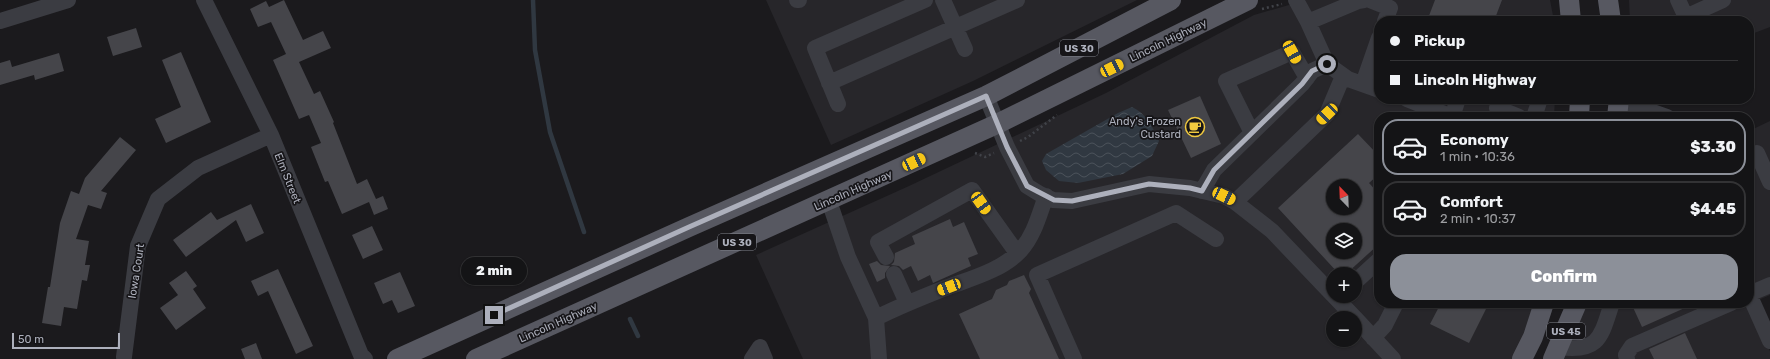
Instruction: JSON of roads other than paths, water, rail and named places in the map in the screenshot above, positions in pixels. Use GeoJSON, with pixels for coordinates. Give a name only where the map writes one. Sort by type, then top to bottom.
{"type":"FeatureCollection","features":[{"type":"Feature","properties":{"kind":"main road","name":"US 30"},"geometry":{"type":"LineString","coordinates":[[397,359],[682,230],[986,96],[1172,0]]}},
{"type":"Feature","properties":{"kind":"main road","name":"Lincoln Highway"},"geometry":{"type":"LineString","coordinates":[[476,359],[997,124],[1248,0]]}},
{"type":"Feature","properties":{"kind":"main road"},"geometry":{"type":"LineString","coordinates":[[1569,0],[1571,16]]}},
{"type":"Feature","properties":{"kind":"main road"},"geometry":{"type":"LineString","coordinates":[[1608,0],[1610,16]]}},
{"type":"Feature","properties":{"kind":"main road","name":"US 45"},"geometry":{"type":"LineString","coordinates":[[1522,359],[1532,338],[1542,308]]}},
{"type":"Feature","properties":{"kind":"main road","name":"US 45"},"geometry":{"type":"LineString","coordinates":[[1556,353],[1575,308]]}},
{"type":"Feature","properties":{"kind":"street"},"geometry":{"type":"LineString","coordinates":[[0,21],[68,0]]}},
{"type":"Feature","properties":{"kind":"street","name":"Elm Street"},"geometry":{"type":"LineString","coordinates":[[204,0],[271,135],[361,355],[365,359]]}},
{"type":"Feature","properties":{"kind":"street"},"geometry":{"type":"LineString","coordinates":[[838,104],[815,48],[925,0]]}},
{"type":"Feature","properties":{"kind":"street"},"geometry":{"type":"LineString","coordinates":[[943,0],[965,49]]}},
{"type":"Feature","properties":{"kind":"street"},"geometry":{"type":"LineString","coordinates":[[829,83],[954,26],[1017,0]]}},
{"type":"Feature","properties":{"kind":"street"},"geometry":{"type":"LineString","coordinates":[[1296,0],[1308,22],[1327,64],[1343,76],[1374,88]]}},
{"type":"Feature","properties":{"kind":"street"},"geometry":{"type":"LineString","coordinates":[[1308,22],[1358,1],[1364,0]]}},
{"type":"Feature","properties":{"kind":"street"},"geometry":{"type":"LineString","coordinates":[[1370,0],[1390,8],[1387,16]]}},
{"type":"Feature","properties":{"kind":"street"},"geometry":{"type":"LineString","coordinates":[[1678,0],[1684,13],[1690,15],[1723,0]]}},
{"type":"Feature","properties":{"kind":"street"},"geometry":{"type":"LineString","coordinates":[[1252,133],[1226,81],[1292,52],[1307,78]]}},
{"type":"Feature","properties":{"kind":"street"},"geometry":{"type":"LineString","coordinates":[[1202,191],[1214,170],[1307,78],[1312,71],[1327,64]]}},
{"type":"Feature","properties":{"kind":"street"},"geometry":{"type":"LineString","coordinates":[[1363,84],[1374,65]]}},
{"type":"Feature","properties":{"kind":"street"},"geometry":{"type":"LineString","coordinates":[[1235,202],[1327,114],[1343,76]]}},
{"type":"Feature","properties":{"kind":"street"},"geometry":{"type":"LineString","coordinates":[[986,96],[997,124],[1027,186],[1054,200],[1072,201],[1149,184],[1190,188],[1224,196],[1235,202],[1272,231],[1326,287]]}},
{"type":"Feature","properties":{"kind":"street"},"geometry":{"type":"LineString","coordinates":[[1420,104],[1440,112]]}},
{"type":"Feature","properties":{"kind":"street"},"geometry":{"type":"LineString","coordinates":[[1618,105],[1647,112]]}},
{"type":"Feature","properties":{"kind":"street"},"geometry":{"type":"LineString","coordinates":[[1497,108],[1507,112]]}},
{"type":"Feature","properties":{"kind":"street","name":"Iowa Court"},"geometry":{"type":"LineString","coordinates":[[124,357],[138,246],[158,198],[198,168],[271,135]]}},
{"type":"Feature","properties":{"kind":"street"},"geometry":{"type":"LineString","coordinates":[[1754,154],[1757,153],[1770,182]]}},
{"type":"Feature","properties":{"kind":"street"},"geometry":{"type":"LineString","coordinates":[[886,257],[878,242],[972,190],[1017,254]]}},
{"type":"Feature","properties":{"kind":"street"},"geometry":{"type":"LineString","coordinates":[[876,318],[907,303],[990,271],[1017,254],[1033,234],[1046,196]]}},
{"type":"Feature","properties":{"kind":"street"},"geometry":{"type":"LineString","coordinates":[[829,201],[848,256],[876,318],[879,359]]}},
{"type":"Feature","properties":{"kind":"street"},"geometry":{"type":"LineString","coordinates":[[1074,359],[1037,275],[1176,213],[1216,240]]}},
{"type":"Feature","properties":{"kind":"street"},"geometry":{"type":"LineString","coordinates":[[1362,276],[1374,265]]}},
{"type":"Feature","properties":{"kind":"street"},"geometry":{"type":"LineString","coordinates":[[894,274],[907,303]]}},
{"type":"Feature","properties":{"kind":"street"},"geometry":{"type":"LineString","coordinates":[[1754,292],[1770,285]]}},
{"type":"Feature","properties":{"kind":"street"},"geometry":{"type":"LineString","coordinates":[[1341,303],[1349,311]]}},
{"type":"Feature","properties":{"kind":"street"},"geometry":{"type":"LineString","coordinates":[[1754,305],[1770,341]]}},
{"type":"Feature","properties":{"kind":"street"},"geometry":{"type":"LineString","coordinates":[[1373,338],[1385,325],[1394,308]]}},
{"type":"Feature","properties":{"kind":"street"},"geometry":{"type":"LineString","coordinates":[[1556,353],[1576,350],[1592,344],[1600,337],[1610,308]]}},
{"type":"Feature","properties":{"kind":"street"},"geometry":{"type":"LineString","coordinates":[[1627,359],[1626,355],[1632,346],[1707,308]]}},
{"type":"Feature","properties":{"kind":"street"},"geometry":{"type":"LineString","coordinates":[[1362,326],[1393,359]]}},
{"type":"Feature","properties":{"kind":"street"},"geometry":{"type":"LineString","coordinates":[[752,359],[760,347],[765,359]]}},
{"type":"Feature","properties":{"kind":"water"},"geometry":{"type":"Polygon","coordinates":[[[1132,107],[1145,117],[1152,126],[1159,141],[1152,156],[1123,174],[1078,183],[1059,181],[1046,170],[1042,161],[1046,154],[1118,113],[1132,107]]]}},
{"type":"Feature","properties":{"kind":"waterway"},"geometry":{"type":"LineString","coordinates":[[533,0],[535,50],[550,132],[584,232]]}},
{"type":"Feature","properties":{"kind":"waterway"},"geometry":{"type":"LineString","coordinates":[[630,319],[638,336]]}},
{"type":"Feature","properties":{"kind":"place","name":"Andy's Frozen Custard"},"geometry":{"type":"Point","coordinates":[1195,127]}}]}
